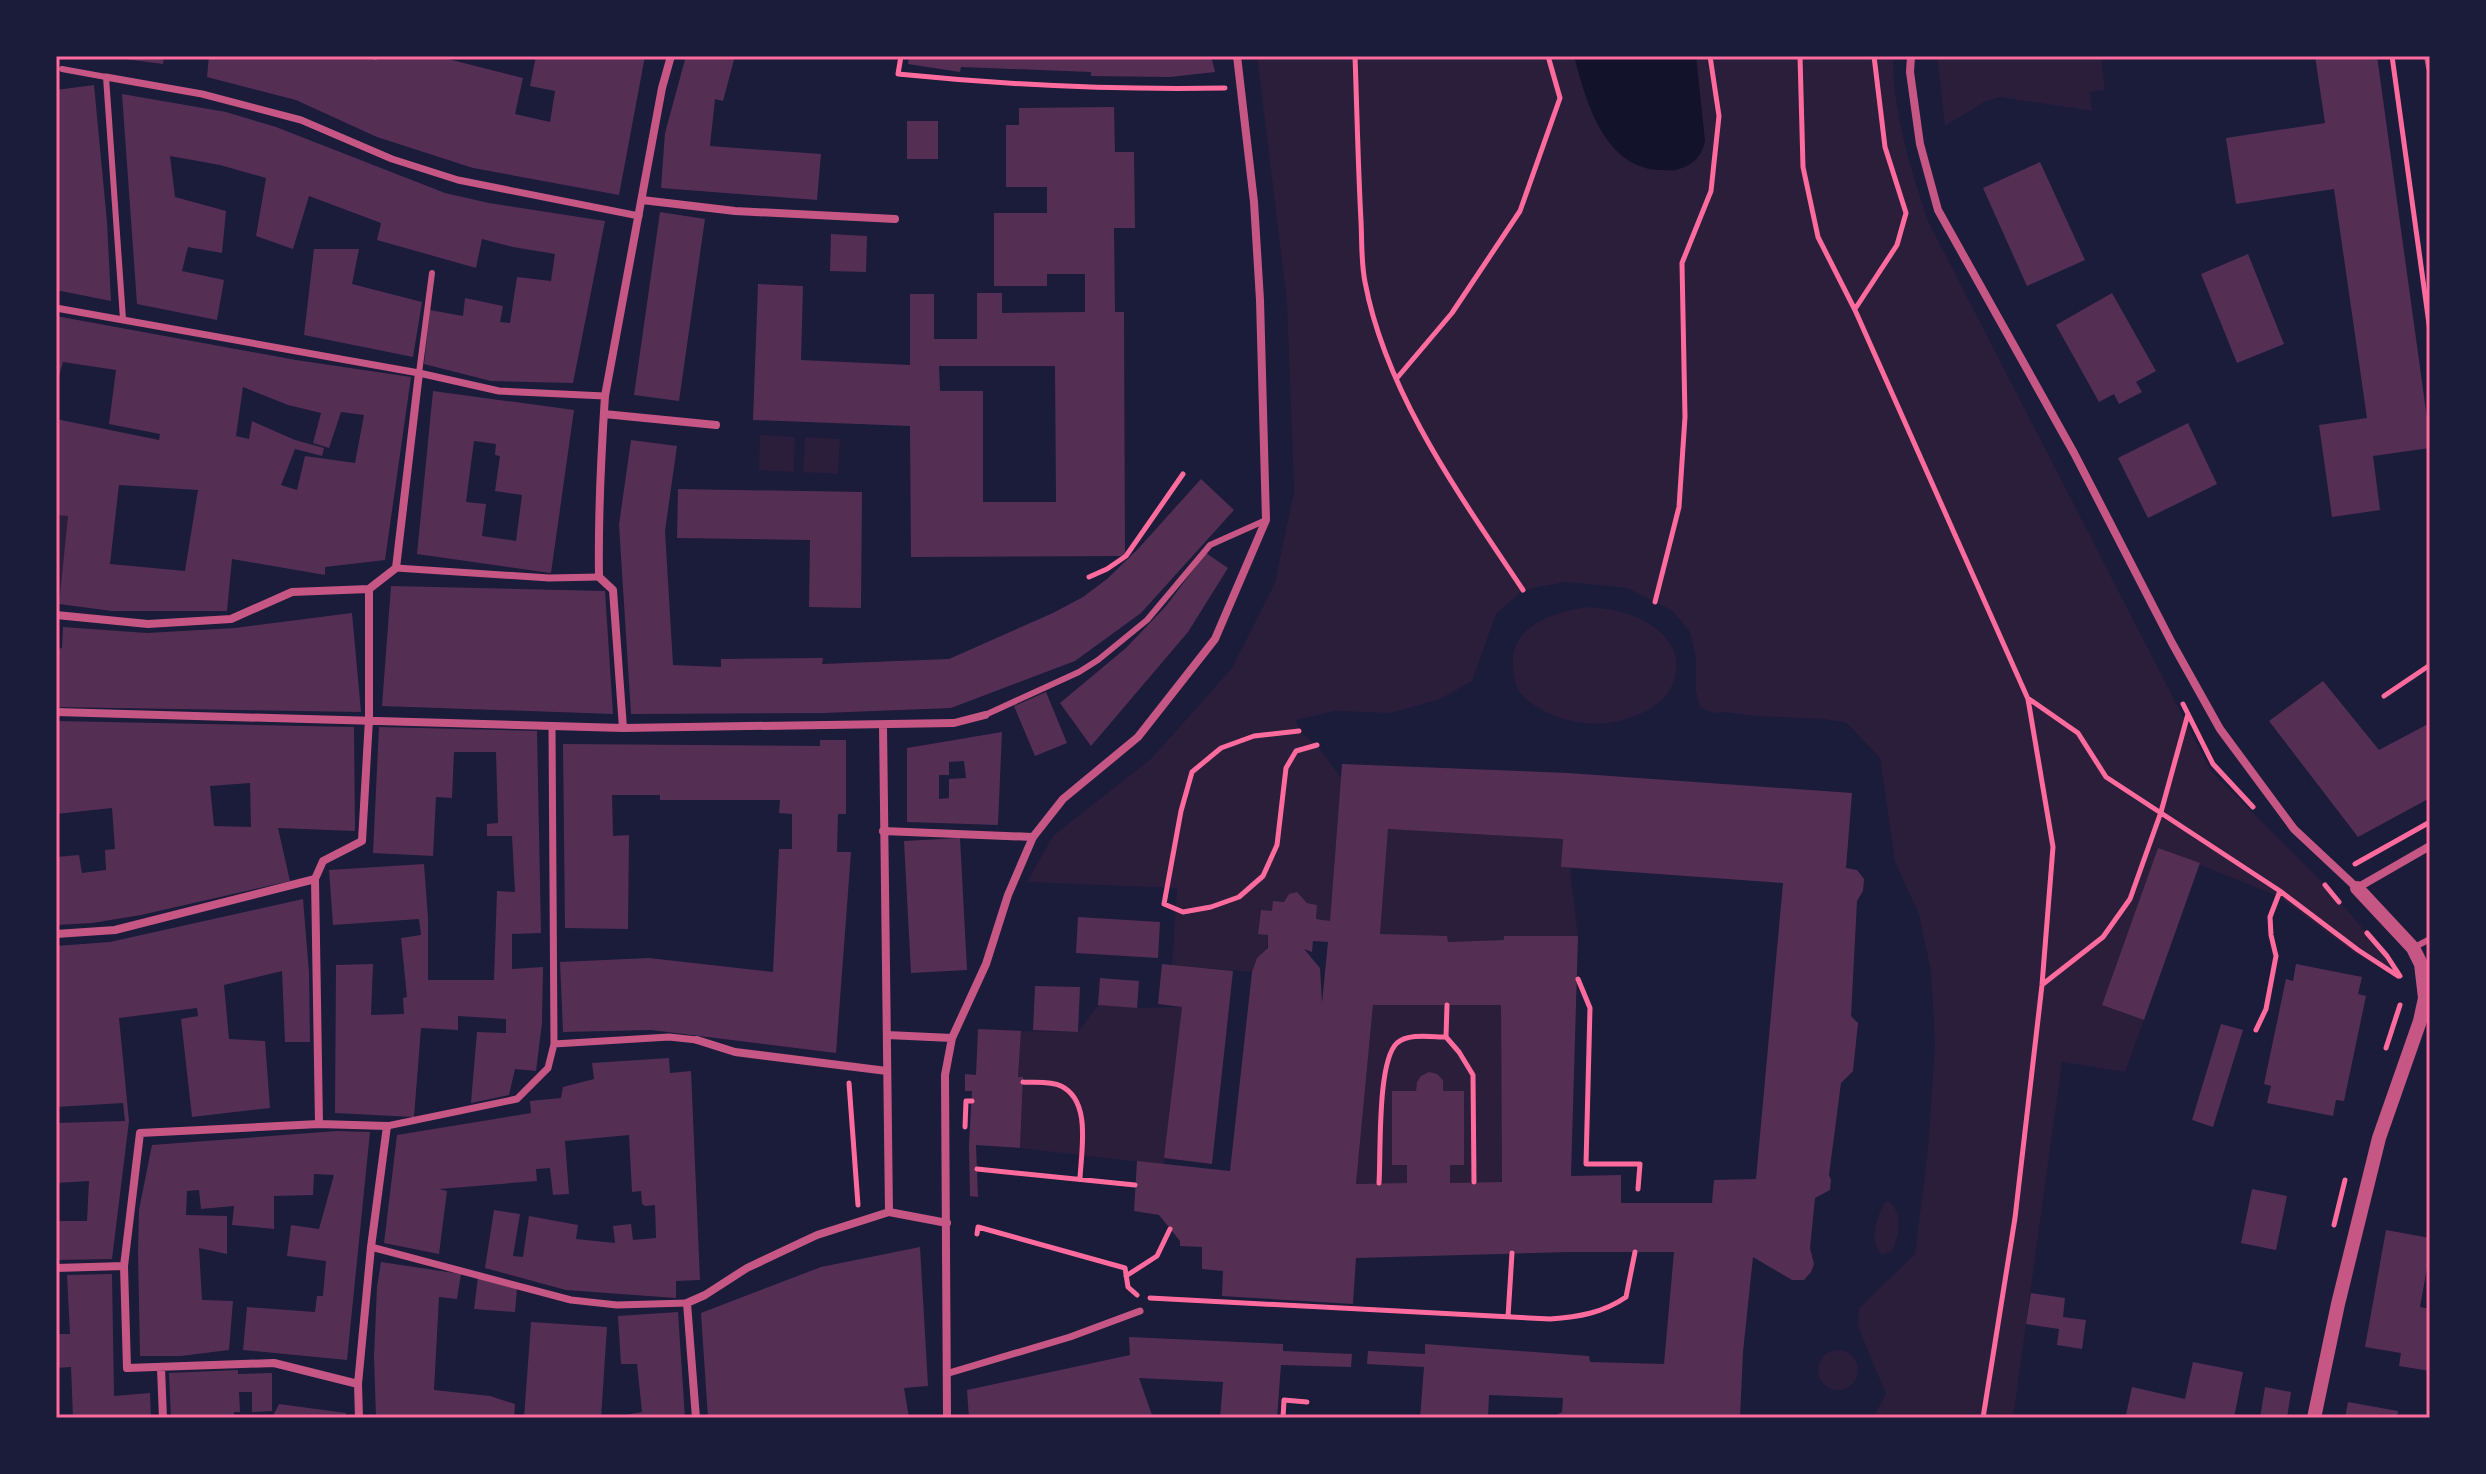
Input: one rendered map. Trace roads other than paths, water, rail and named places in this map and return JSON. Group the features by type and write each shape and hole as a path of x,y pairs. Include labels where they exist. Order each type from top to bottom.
{"street":[{"path":"599,577 598,519 605,396 662,88 671,56"},
{"path":"947,1418 945,1075 952,1038 986,964 1008,895 1033,837 1063,799 1138,737 1215,639 1266,520 1254,202 1237,56"},
{"path":"1911,56 1910,72 1920,144 1938,210 2074,453 2220,729 2294,829 2357,888 2413,948 2421,964 2425,998 2420,1021 2379,1138 2338,1304 2314,1418"},
{"path":"2428,56 2430,67"},
{"path":"106,77 202,94 301,120 392,159 458,180 639,216"},
{"path":"642,200 735,211 895,219"},
{"path":"56,308 419,373 499,391 605,396"},
{"path":"396,568 419,373"},
{"path":"604,414 716,425"},
{"path":"56,615 148,624 231,619 292,592 369,589 396,568 549,578 599,577 613,590 623,728"},
{"path":"319,1124 315,879 323,861 362,841 369,719 369,589"},
{"path":"56,712 623,728 954,723 985,715"},
{"path":"883,725 889,1212"},
{"path":"358,1384 274,1363 127,1368 124,1266 140,1133 319,1124 387,1126 517,1099 548,1068 554,1044 552,726"},
{"path":"883,831 1033,837"},
{"path":"2357,888 2430,846"},
{"path":"56,934 115,930 315,879"},
{"path":"887,1035 952,1038"},
{"path":"554,1044 669,1037 697,1040 735,1052 887,1071"},
{"path":"359,1418 358,1384 371,1247 387,1126"},
{"path":"371,1247 571,1300 617,1305 687,1303 747,1268 817,1235 889,1212 947,1223"},
{"path":"56,1268 124,1266"},
{"path":"687,1303 696,1418"},
{"path":"949,1373 1070,1337 1140,1311"},
{"path":"161,1368 163,1418"}],"lane":[{"path":"62,69 106,77 123,319"},
{"path":"419,373 432,273"},
{"path":"985,715 1079,672 1098,660 1147,620 1210,545 1266,520"},
{"path":"2413,948 2430,939"}]}
